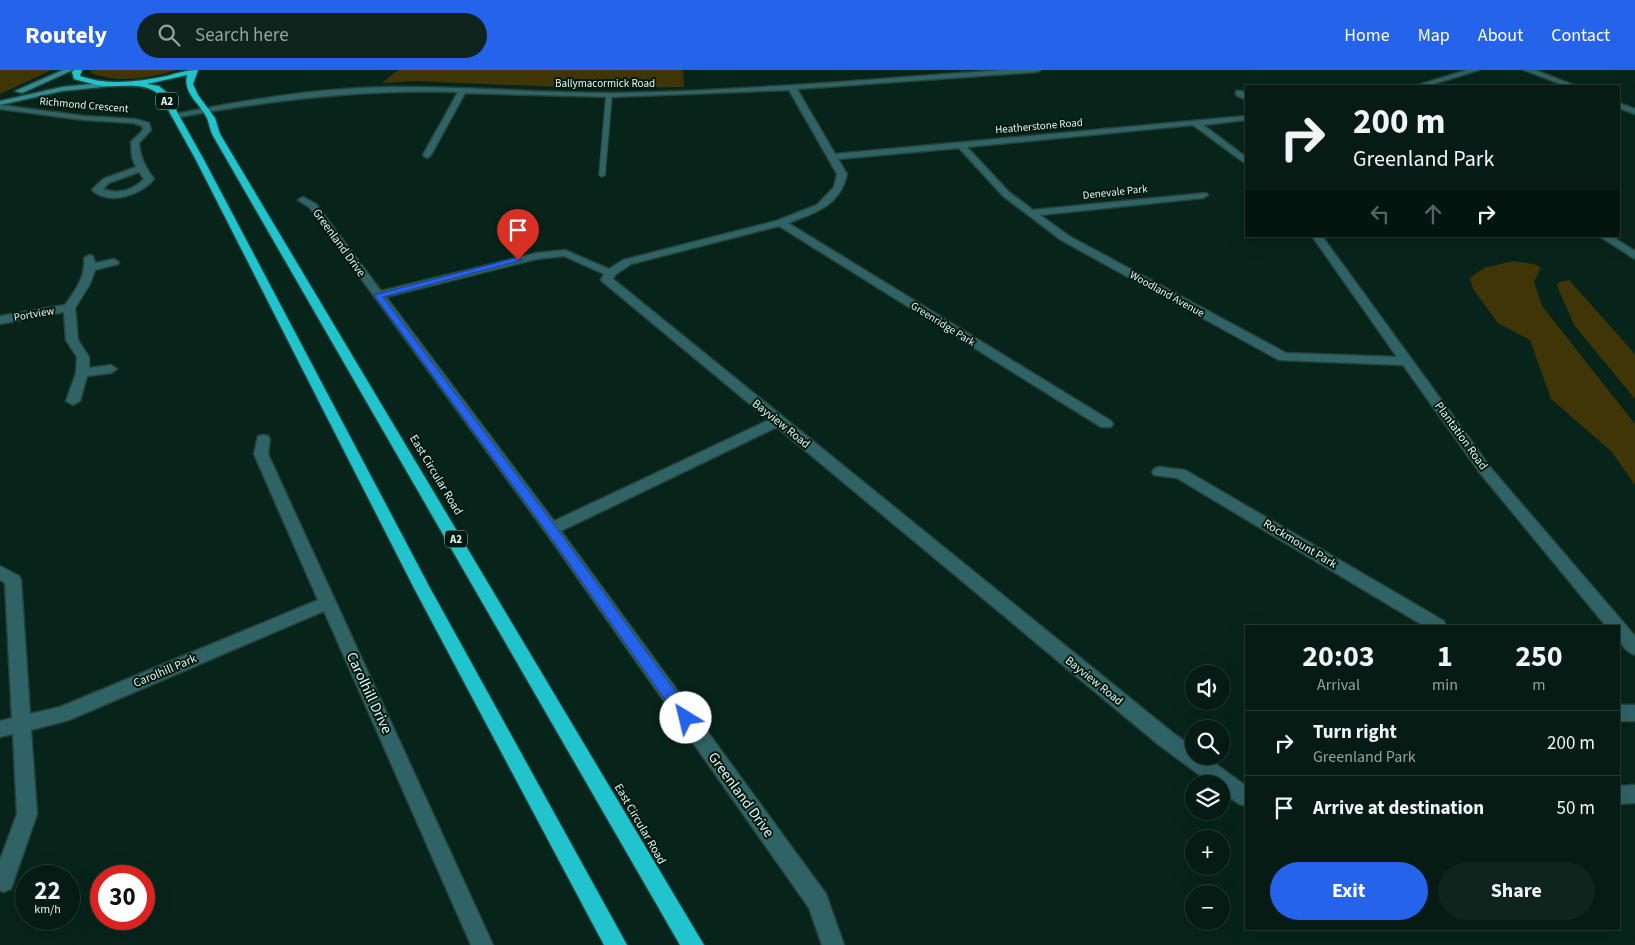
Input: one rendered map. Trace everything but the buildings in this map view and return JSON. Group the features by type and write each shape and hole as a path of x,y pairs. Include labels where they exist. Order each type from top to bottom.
{"highway":[{"name":"A2","path":"78,70 76,72 77,77 83,80 156,88 163,94 200,160 423,590 616,945"},
{"name":"A2","path":"130,84 193,70"},
{"name":"East Circular Road","path":"193,70 189,84 194,95 206,110 216,134 693,945"}],"main road":[{"path":"0,104 68,70"},
{"path":"0,104 62,89 110,84"}],"street":[{"name":"Ballymacormick Road","path":"175,116 304,95 358,90 463,90 609,95 737,92 1037,70"},
{"path":"1422,85 1475,70"},
{"path":"1528,70 1569,85"},
{"path":"378,295 537,256 565,253 610,273 627,262 780,224 820,207 839,188 842,174 834,157 792,88"},
{"path":"427,154 463,90"},
{"path":"1239,93 1245,97"},
{"name":"Richmond Crescent","path":"0,104 84,118 135,121 146,125 147,130 135,142 135,150 140,169 150,179 142,188 126,194 106,195 97,190 106,181 140,169"},
{"path":"1620,105 1635,112"},
{"path":"1620,116 1635,112"},
{"name":"Heatherstone Road","path":"834,157 1245,118"},
{"path":"1194,122 1245,160"},
{"name":"Woodland Avenue","path":"960,144 1006,194 1065,238 1283,357 1407,361"},
{"name":"Denevale Park","path":"1030,213 1203,195"},
{"name":"Greenland Drive","path":"303,200 313,206 551,529 818,902 833,945"},
{"name":"Greenridge Park","path":"780,224 1106,424"},
{"name":"Plantation Road","path":"1318,237 1485,470 1615,625"},
{"path":"1606,237 1635,256"},
{"path":"1619,245 1635,240"},
{"name":"Portview","path":"73,401 82,373 83,357 72,340 69,308 83,287 90,262 114,262"},
{"name":"Bayview Road","path":"610,273 607,280 778,421 1166,740 1245,796"},
{"name":"Portview","path":"0,320 69,308"},
{"path":"82,373 111,369"},
{"path":"551,529 778,421"},
{"name":"Carolhill Drive","path":"263,439 261,454 327,603 441,850 482,945"},
{"name":"Rockmount Park","path":"1159,472 1180,473 1436,625"},
{"path":"0,572 13,580 20,724 27,814 3,882"},
{"name":"Carolhill Park","path":"0,729 62,714 327,603"},
{"name":"Plantation Road","path":"1620,630 1635,648"},
{"path":"1620,712 1635,713"},
{"path":"1620,795 1635,794"}],"lane":[{"path":"602,175 609,95"}],"shaded area":[{"path":"0,70 52,70 0,94"},
{"path":"91,70 177,70 134,79 123,79 101,76 91,73"},
{"path":"398,70 683,70 684,87 586,88 415,81 382,83"},
{"path":"1513,261 1534,264 1541,268 1534,282 1542,306 1635,424 1635,485 1611,451 1551,399 1530,340 1498,323 1473,289 1470,278 1484,268"},
{"path":"1569,280 1635,354 1635,399 1574,325 1557,286 1559,282"}],"route":[{"path":"518,260 378,295 551,529 686,718"}]}
